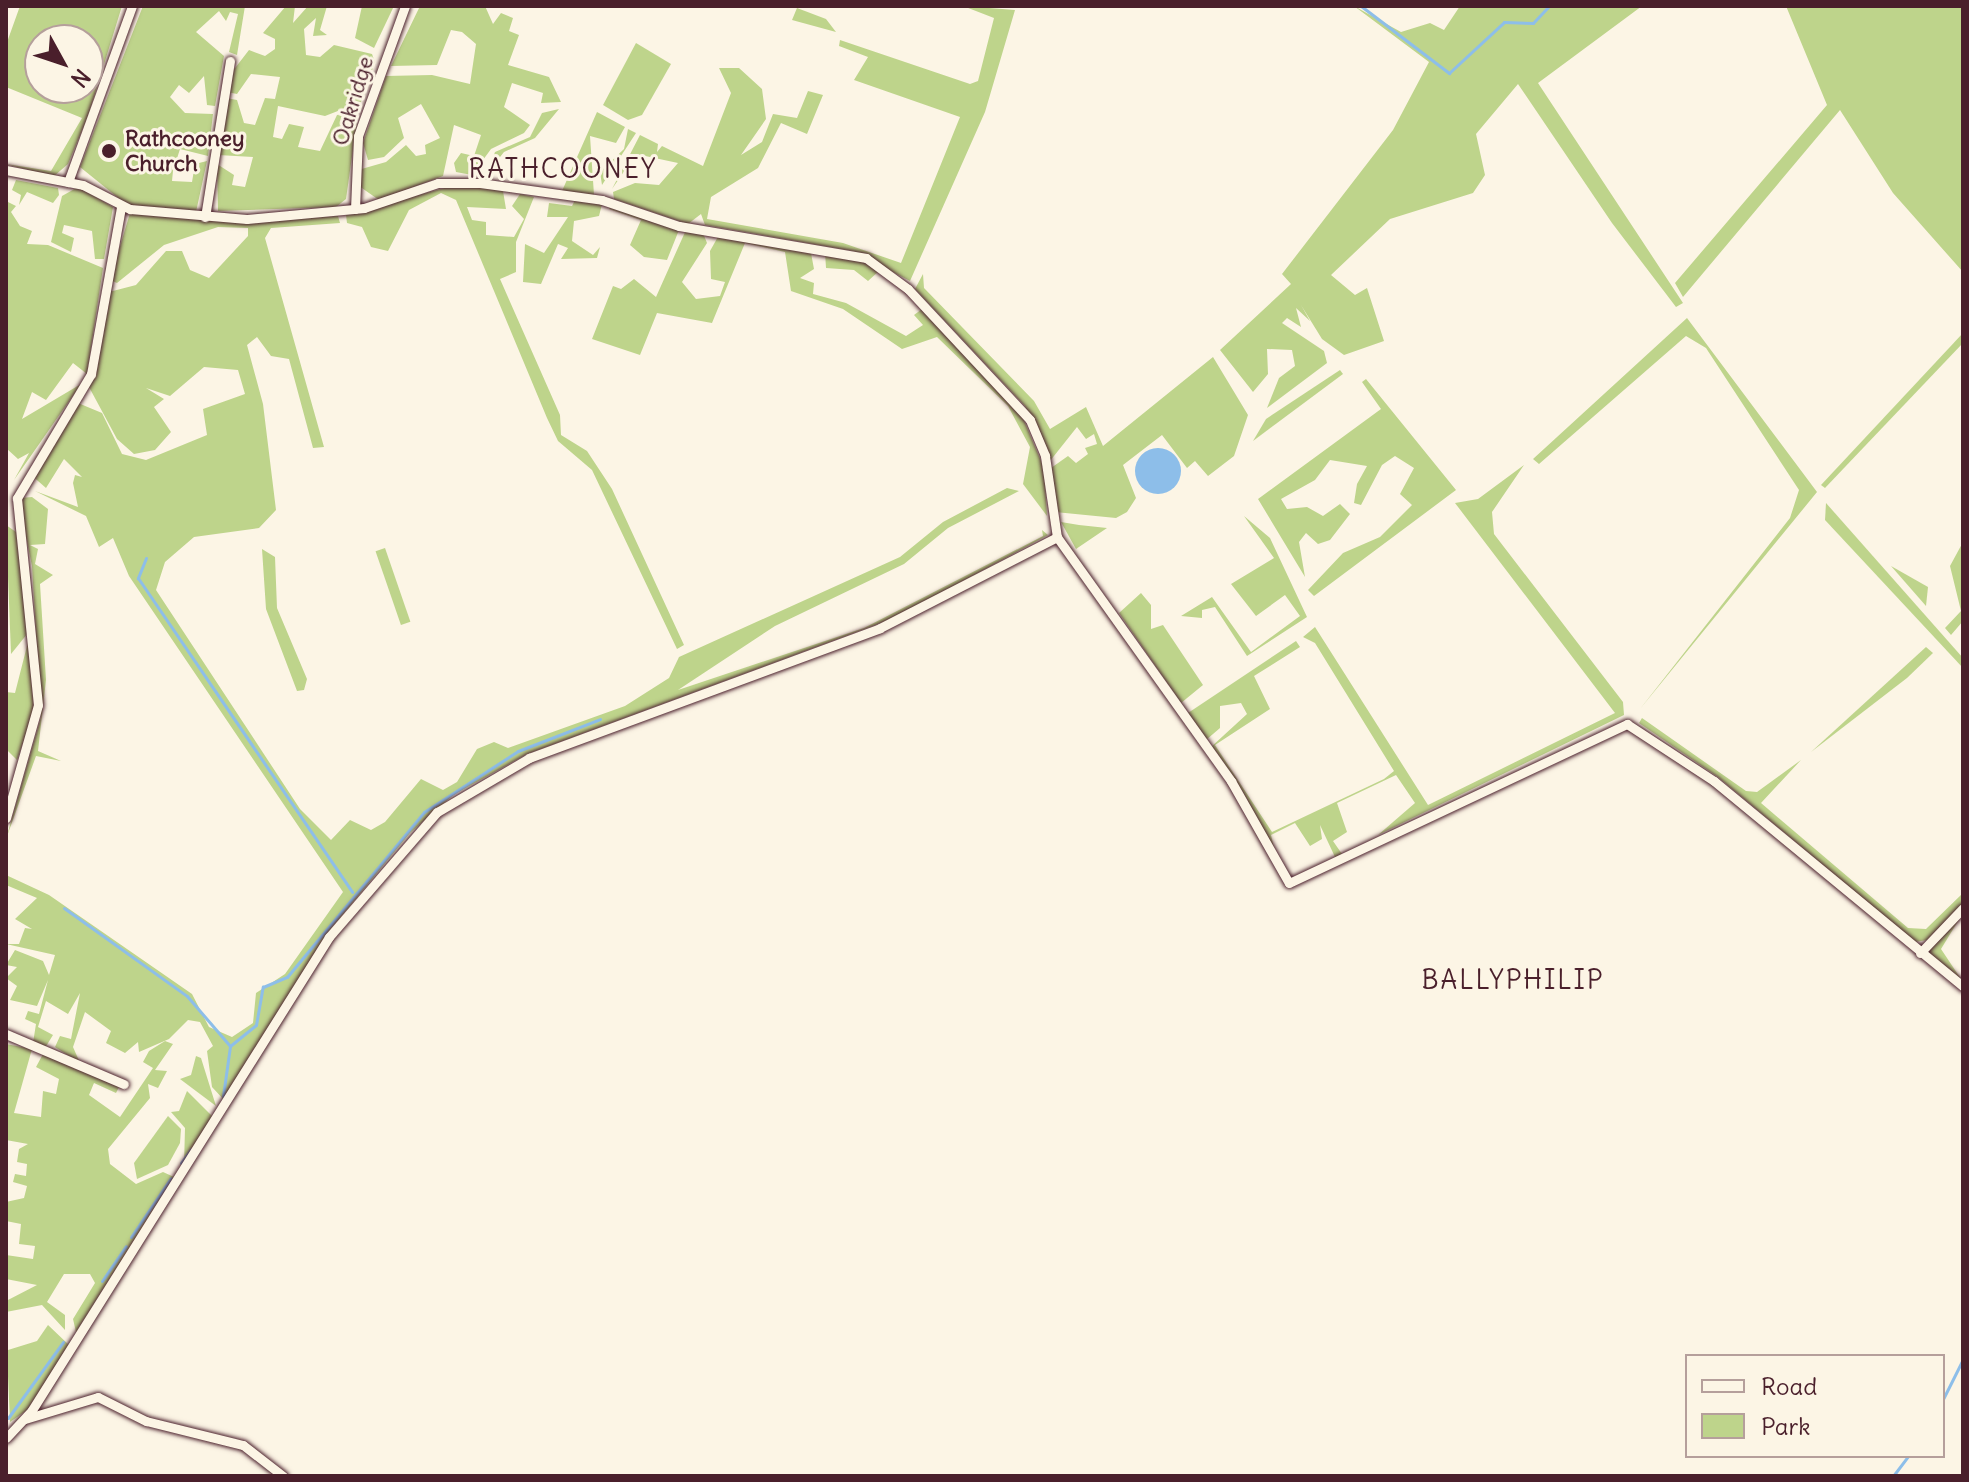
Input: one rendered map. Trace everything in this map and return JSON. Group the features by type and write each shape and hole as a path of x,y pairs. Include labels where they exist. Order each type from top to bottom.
{"street":[{"path":"68,182 132,6"},
{"name":"Oakridge","path":"355,209 358,136 405,6"},
{"path":"205,217 230,61"},
{"path":"6,170 68,182 121,207 205,217 355,209 438,183 480,183 602,200 679,226 866,258 908,289 1030,420 1045,456 1057,537 1231,781 1292,885 1627,724 1714,781 1963,986"},
{"path":"6,818 38,717 17,498 91,374 121,207"},
{"path":"8,1433 25,1419 329,937 437,812 529,758 866,634 1057,537"},
{"path":"1920,953 1963,908"},
{"path":"6,1034 124,1084"},
{"path":"25,1419 98,1397 158,1425 243,1445 283,1476"}],"green space":[{"path":"20,6 122,6 104,64 104,24 24,24 24,94 6,87 6,45"},
{"path":"143,6 245,6 237,55 229,52 238,14 230,12 226,21 219,11 196,32 224,56 215,106 207,105 204,76 189,93 179,85 170,97 185,113 213,114 208,156 180,149 173,171 172,181 192,182 195,164 207,161 196,212 127,205 80,167"},
{"path":"286,6 295,6 293,23 308,6 327,6 320,30 327,35 313,36 316,18 304,29 306,55 320,57 334,45 372,54 375,62 361,102 325,116 278,106 273,137 282,139 289,124 304,127 298,147 320,151 337,115 350,113 357,121 346,199 336,207 218,211 217,164 234,175 232,185 245,187 253,157 218,155 226,98 237,100 244,123 255,125 265,98 275,99 280,77 251,74 237,94 227,92 232,72 249,50 265,56 275,49 275,39 263,33"},
{"path":"362,6 394,6 374,48 355,38"},
{"path":"420,6 485,6 493,24 501,13 513,18 509,31 519,35 508,65 549,77 561,102 541,103 543,93 512,83 504,107 530,125 524,133 491,149 472,175 456,172 454,163 461,153 474,156 481,135 454,125 443,176 379,200 359,186 358,170 386,162 406,145 416,156 426,154 425,145 440,138 421,104 398,118 404,138 384,157 368,160 363,143 386,76 432,75 470,84 476,44 462,32 451,30 437,65 391,66"},
{"path":"963,6 1015,10 985,112 910,281 853,251 705,225 701,214 688,224 614,199 613,192 635,183 659,185 678,163 636,154 612,189 640,135 658,144 657,152 662,146 703,166 731,93 719,68 739,68 762,89 766,119 741,155 762,142 773,114 797,118 808,91 823,95 807,134 781,123 758,168 711,197 707,219 843,243 901,263 960,117 854,80 868,57 839,46 840,40 970,84 978,81 994,18"},
{"path":"1354,6 1401,32 1430,23 1444,30 1460,6 1642,6 1538,83 1683,303 1676,307 1612,223 1518,84 1476,134 1485,175 1473,193 1390,219 1331,275 1355,295 1367,288 1384,341 1344,355 1322,339 1301,305 1310,321 1296,308 1301,327 1287,318 1282,323 1324,351 1327,363 1267,408 1279,378 1295,366 1292,350 1267,349 1268,374 1253,392 1220,350 1291,284 1282,274 1393,130 1429,62"},
{"path":"1786,6 1963,6 1963,272 1893,193 1840,110 1683,297 1675,283 1827,105"},
{"path":"797,8 826,19 836,32 792,20"},
{"path":"636,43 671,64 642,115 628,120 603,105"},
{"path":"48,104 92,104 68,164 53,177 6,164 51,171 82,118"},
{"path":"559,109 535,138 504,152 488,172 495,152 530,137 542,113"},
{"path":"597,112 625,127 616,143 590,136 594,195 562,191"},
{"path":"628,129 636,133 602,185 600,172 624,149"},
{"path":"16,180 58,188 59,195 53,203 27,192 19,205 21,195 12,190"},
{"path":"459,184 503,191 506,209 467,207 472,220 486,222 486,235 514,237 524,219 512,206 520,194 534,197 516,242 516,272 500,279 560,415 561,435 587,451 612,489 684,645 677,649 592,470 558,441 456,200 441,193 409,210 388,251 371,247 362,227 347,223 346,215"},
{"path":"78,187 113,207 104,259 95,259 92,231 64,225 62,233 74,238 71,252 51,242 62,196"},
{"path":"575,200 602,204 599,216 574,221 572,241 593,255 600,247 597,258 561,259 568,248 558,244 541,284 523,282 525,244 544,253 568,217 547,217 549,203 572,206"},
{"path":"6,201 16,206 11,212 20,226 32,231 27,244 48,245 103,268 87,374 73,363 46,400 32,392 22,419 81,384 14,480 29,453 18,459 6,448"},
{"path":"609,209 679,230 667,260 644,257 630,245 641,220"},
{"path":"130,213 247,222 338,216 340,223 271,228 265,238 324,447 313,448 289,359 271,356 257,337 247,345 263,404 276,510 259,528 194,537 165,562 156,590 300,809 331,840 350,820 371,830 385,822 421,779 443,790 457,782 477,749 494,742 508,748 625,706 669,678 679,657 900,557 943,522 1007,488 1019,491 948,528 904,564 775,626 678,690 864,628 1043,536 1042,530 1048,535 894,618 527,754 453,795 410,833 325,936 225,1101 212,1087 207,1051 213,1046 200,1022 188,1020 169,1039 139,1052 138,1042 125,1053 106,1043 111,1031 85,1012 73,1047 80,1063 55,1047 60,1036 71,1039 80,993 68,1014 46,1001 38,1027 53,1035 45,1048 33,1043 36,1024 25,1019 28,1011 39,1014 48,980 37,1006 10,1000 17,986 6,978 17,967 6,965 15,950 43,961 49,975 55,955 6,944 19,944 25,928 32,929 15,919 37,898 6,885 6,875 49,895 192,994 209,1027 232,1037 253,1023 256,993 285,974 343,892 129,576 113,538 99,547 86,516 35,491 78,507 73,483 75,475 82,477 64,459 46,488 30,474 78,403 102,413 122,454 146,460 207,435 203,409 245,394 238,370 204,367 170,396 146,388 164,399 154,407 171,432 155,450 134,454 117,439 89,387 109,292 136,285 166,251 182,251 190,270 209,278 248,236 248,228 218,227 164,245 117,283 110,280"},
{"path":"686,230 703,233 707,243 682,282 696,299 720,296 725,282 711,279 710,251 719,235 811,253 814,269 800,278 814,283 813,294 846,303 906,336 923,325 914,315 922,309 1020,411 1044,468 1047,516 1023,484 1030,447 1008,406 937,337 902,349 843,309 791,291 785,252 745,243 712,323 657,313 640,355 592,339 613,286 621,289 634,279 656,297"},
{"path":"825,252 853,256 879,271 868,281 854,270 826,268"},
{"path":"923,274 924,288 1034,401 1050,429 1086,407 1103,446 1213,357 1248,415 1234,456 1208,476 1195,461 1187,468 1162,435 1123,465 1136,498 1127,512 1116,518 1055,512 1051,468 1068,456 1076,463 1088,454 1085,448 1097,444 1094,434 1086,439 1077,427 1050,461 1025,406 915,289"},
{"path":"1687,318 1817,492 1640,709 1790,518 1799,490 1706,348 1686,336 1539,464 1533,459"},
{"path":"1963,333 1963,343 1825,488 1821,485"},
{"path":"1340,370 1343,374 1253,441 1266,419"},
{"path":"1366,379 1456,490 1314,596 1308,590 1343,553 1380,537 1412,505 1400,494 1414,468 1395,456 1382,465 1361,505 1354,503 1357,484 1367,466 1330,460 1315,480 1281,499 1287,509 1307,507 1323,516 1340,504 1350,514 1330,540 1318,544 1306,533 1299,542 1305,577 1258,499 1381,409 1362,382"},
{"path":"1524,465 1492,512 1494,534 1623,702 1624,715 1378,835 1415,803 1396,775 1337,803 1347,832 1333,841 1342,854 1335,857 1320,825 1322,839 1310,846 1295,823 1271,835 1274,848 1211,747 1247,714 1241,703 1220,706 1220,728 1206,740 1188,713 1296,641 1300,647 1254,676 1270,709 1215,745 1272,832 1384,779 1394,771 1315,643 1303,637 1315,627 1428,805 1615,713 1455,503 1478,499"},
{"path":"32,497 48,509 45,544 30,545 38,549 35,564 53,575 40,584 46,680 38,751 61,761 36,756 6,839 41,717 32,566 21,512 21,498"},
{"path":"1826,503 1963,658 1963,668 1825,520"},
{"path":"1244,516 1270,538 1307,617 1247,656 1215,607 1202,610 1202,618 1181,616 1212,597 1251,652 1300,616 1285,595 1256,616 1231,584 1274,558"},
{"path":"1061,522 1079,525 1107,528 1076,549"},
{"path":"6,525 16,532 28,633 11,654"},
{"path":"1963,542 1963,621 1951,635 1945,628 1961,611 1950,566"},
{"path":"385,548 410,622 401,625 376,551"},
{"path":"262,549 275,557 277,608 307,679 304,690 297,691 266,609"},
{"path":"1891,566 1928,587 1926,606"},
{"path":"1141,593 1151,605 1151,629 1163,625 1203,685 1181,703 1119,613"},
{"path":"28,642 34,711 17,760 6,749 6,692 15,693"},
{"path":"1926,647 1933,653 1907,678 1811,752"},
{"path":"1642,718 1746,791 1757,792 1801,760 1761,803 1908,928 1926,929 1963,893 1963,904 1927,940 1915,942 1718,777 1639,723"},
{"path":"1963,913 1941,949 1963,982 1926,952"},
{"path":"165,1041 173,1044 155,1070 167,1071 158,1088 148,1084 150,1098 108,1149 110,1164 136,1184 163,1172 174,1177 76,1332 73,1319 95,1283 90,1274 64,1274 47,1302 65,1315 65,1330 42,1305 6,1312 6,1301 37,1285 6,1279 6,1255 33,1259 35,1246 19,1244 21,1224 6,1221 6,1202 24,1198 27,1186 13,1182 15,1174 26,1176 27,1164 17,1162 19,1149 28,1144 6,1140 6,1044 32,1049 14,1113 41,1117 43,1091 56,1094 59,1079 36,1067 43,1054 119,1087 116,1093 94,1083 89,1095 120,1117 153,1068 143,1062 149,1051"},
{"path":"196,1056 201,1058 216,1106 180,1079 191,1075"},
{"path":"187,1091 214,1118 184,1165 185,1128 171,1112 179,1111"},
{"path":"168,1116 181,1129 180,1143 168,1165 137,1179 134,1163"},
{"path":"48,1325 69,1345 27,1410 10,1422 6,1330 8,1350 37,1341"}],"water":[{"path":"1158,448 1175,454 1181,471 1175,488 1158,494 1141,488 1135,471 1141,454"}],"waterway":[{"path":"1361,6 1449,73 1504,22 1533,23 1549,6"},
{"path":"146,558 138,578 352,892"},
{"path":"223,1096 230,1046 256,1025 263,987 287,977 424,812 518,751 600,719"},
{"path":"64,908 187,996 230,1046"},
{"path":"181,1163 191,1149"},
{"path":"131,1237 171,1178"},
{"path":"102,1281 126,1246"},
{"path":"8,1418 63,1342"},
{"path":"1945,1395 1963,1359"},
{"path":"1893,1476 1906,1458"}],"place":[{"name":"Rathcooney Church","path":"109,151"}],"district":[{"name":"RATHCOONEY","path":"563,169"},
{"name":"BALLYPHILIP","path":"1513,980"}]}
